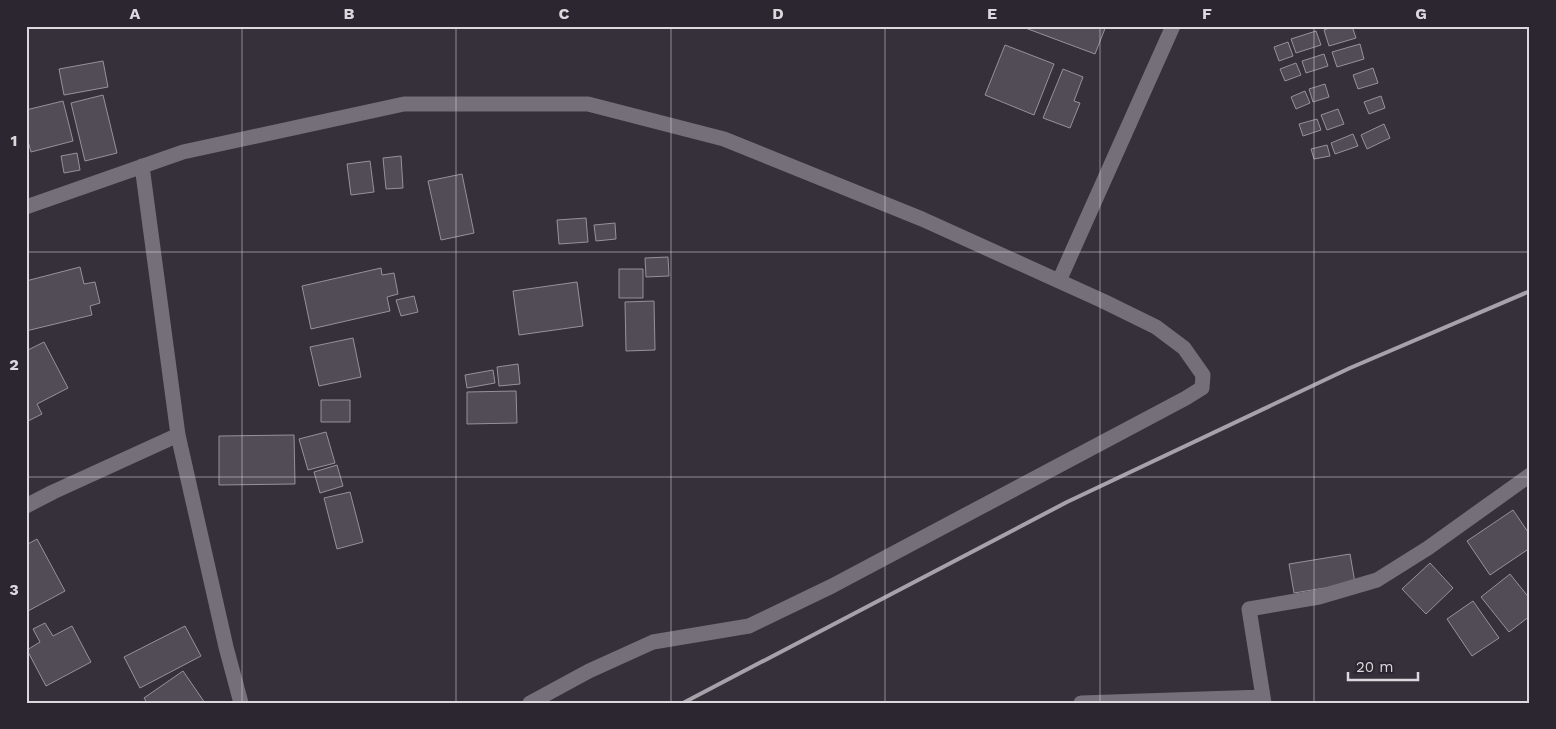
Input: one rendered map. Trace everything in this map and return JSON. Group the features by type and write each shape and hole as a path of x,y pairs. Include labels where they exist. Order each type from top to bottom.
{"street":[{"path":"1059,281 1173,26"},
{"path":"26,207 183,152 404,104 588,104 724,138 922,219 1156,327 1184,348 1203,375 1202,388 832,586 749,626 653,642 589,671 530,703"},
{"path":"142,166 178,435 226,647 241,703"},
{"path":"26,506 178,435"},
{"path":"1081,703 1263,700 1250,609 1319,597 1377,580 1428,548 1530,475"}],"building":[{"path":"1020,26 1106,26 1095,54"},
{"path":"1335,26 1352,26 1356,38 1329,46 1324,30"},
{"path":"1316,31 1321,45 1296,53 1291,39"},
{"path":"1288,42 1293,56 1279,61 1274,47"},
{"path":"1360,44 1364,59 1337,67 1332,52"},
{"path":"1005,45 1054,64 1034,115 985,95"},
{"path":"1324,54 1328,66 1306,73 1302,61"},
{"path":"103,61 108,87 64,95 59,69"},
{"path":"1296,63 1301,75 1285,81 1280,69"},
{"path":"1373,68 1378,83 1358,89 1353,75"},
{"path":"1063,69 1083,77 1074,101 1080,103 1070,128 1043,118"},
{"path":"1325,84 1329,97 1313,102 1309,89"},
{"path":"1305,91 1310,103 1296,109 1291,97"},
{"path":"103,95 117,153 85,161 71,103"},
{"path":"1381,96 1385,108 1369,114 1364,102"},
{"path":"63,101 73,141 31,152 26,134 26,110"},
{"path":"1338,109 1344,124 1327,130 1321,115"},
{"path":"1317,119 1321,130 1303,136 1299,124"},
{"path":"1384,124 1390,138 1367,149 1361,135"},
{"path":"1353,134 1358,146 1335,154 1331,143"},
{"path":"1327,145 1330,156 1314,159 1311,149"},
{"path":"77,153 80,170 64,173 61,156"},
{"path":"401,156 403,188 386,189 383,158"},
{"path":"370,161 374,192 351,195 347,164"},
{"path":"462,174 474,233 441,240 428,181"},
{"path":"586,218 588,242 559,244 557,220"},
{"path":"615,223 616,239 596,241 594,225"},
{"path":"668,257 669,276 646,277 645,258"},
{"path":"80,267 84,284 95,282 100,303 90,306 92,315 26,331 26,281"},
{"path":"381,268 382,275 394,273 398,294 387,297 390,311 311,329 302,286"},
{"path":"619,269 643,269 643,298 619,298"},
{"path":"577,282 583,326 519,335 513,291"},
{"path":"414,296 418,312 401,316 396,300"},
{"path":"654,301 655,350 626,351 625,302"},
{"path":"353,338 361,377 319,386 310,347"},
{"path":"44,342 68,388 37,404 42,414 26,422 26,351"},
{"path":"518,364 520,384 499,386 497,367"},
{"path":"493,370 495,383 467,388 465,375"},
{"path":"516,391 517,423 467,424 467,392"},
{"path":"321,400 350,400 350,422 321,422"},
{"path":"326,432 335,463 308,470 299,439"},
{"path":"294,435 295,484 219,485 219,436"},
{"path":"337,465 343,486 320,493 314,472"},
{"path":"350,492 363,542 337,549 324,498"},
{"path":"1513,510 1530,535 1530,548 1490,575 1467,541"},
{"path":"37,539 65,591 28,611 26,608 26,545"},
{"path":"1350,554 1355,583 1294,593 1289,564"},
{"path":"1430,563 1453,588 1426,614 1402,589"},
{"path":"1510,574 1530,599 1530,616 1509,632 1481,597"},
{"path":"1473,601 1499,638 1472,656 1447,619"},
{"path":"45,623 53,636 72,626 91,662 46,686 27,650 40,642 33,629"},
{"path":"185,626 201,656 140,688 124,657"},
{"path":"183,671 205,703 147,703 144,698"}],"railway":[{"path":"683,703 1067,502 1350,368 1530,291"}]}
